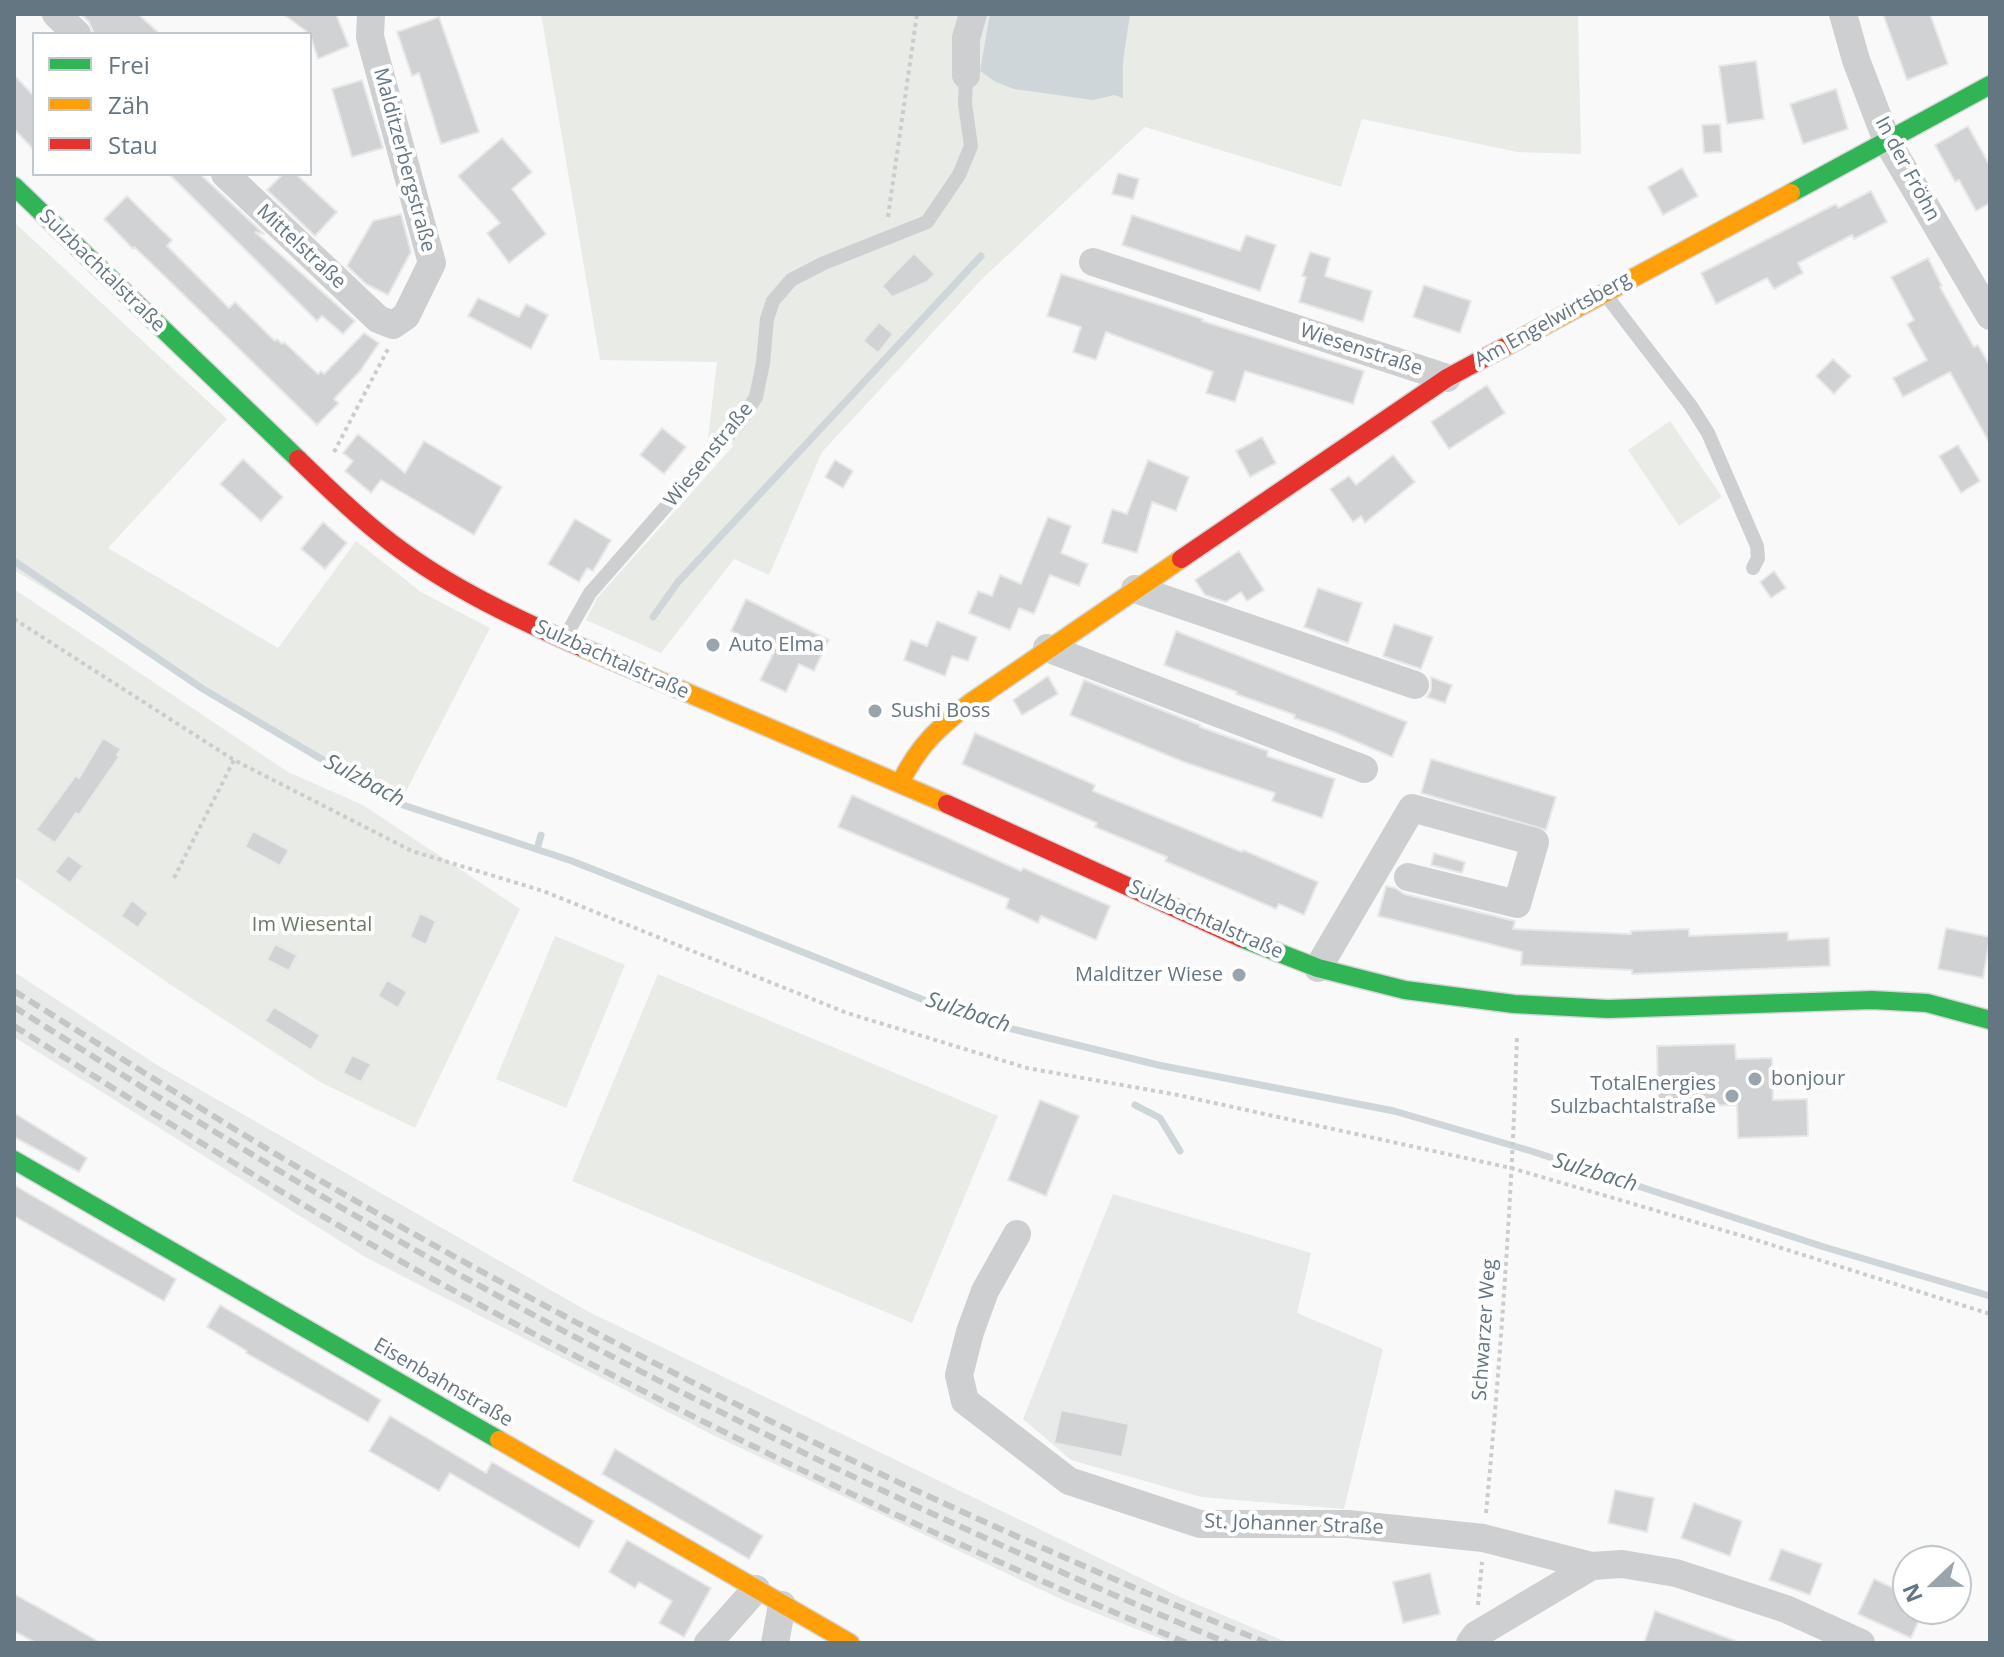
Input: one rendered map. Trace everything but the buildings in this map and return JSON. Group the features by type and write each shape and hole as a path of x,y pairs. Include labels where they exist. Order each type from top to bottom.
{"street":[{"path":"56,14 75,32"},
{"name":"Malditzerbergstraße","path":"371,14 370,37 432,263 406,316 393,325 378,319"},
{"name":"Wiesenstraße","path":"966,75 966,38 973,14"},
{"name":"In der Fröhn","path":"1843,14 1856,60 1887,141 1990,316"},
{"name":"Am Engelwirtsberg","path":"900,783 915,753 942,725 1047,648 1447,378 1990,85"},
{"name":"Mittelstraße","path":"227,176 378,319"},
{"name":"Sulzbachtalstraße","path":"14,186 302,463 380,534 434,572 488,604 563,639 900,783 1257,946 1318,968 1405,990 1514,1004 1608,1009 1872,1000 1927,1003 1990,1020"},
{"name":"Wiesenstraße","path":"1093,262 1447,378"},
{"path":"1135,589 1415,685"},
{"path":"1047,648 1364,769"},
{"path":"1318,968 1412,808 1535,842 1517,904 1408,877"},
{"name":"Eisenbahnstraße","path":"14,1160 850,1643"},
{"name":"St. Johanner Straße","path":"1017,1234 985,1291 959,1375 965,1401 1069,1481 1200,1524 1348,1524 1483,1538 1592,1566 1622,1564 1676,1573 1786,1609 1861,1643"},
{"path":"1473,1639 1592,1566"},
{"path":"708,1643 756,1589"},
{"path":"775,1643 782,1605"}],"lane":[{"name":"Wiesenstraße","path":"563,639 590,593 730,434 756,397 767,319 773,301 791,280 824,263 927,222 959,175 971,146 965,104 966,75"},
{"path":"1604,292 1708,433 1757,546 1758,558 1753,568"}],"path":[{"path":"883,239 893,192 917,14"},
{"path":"337,449 388,352"},
{"path":"14,619 234,760 412,851 543,891 847,1013 1027,1068 1178,1095 1511,1168 1753,1239 1990,1314"},
{"path":"174,878 234,760"},
{"name":"Schwarzer Weg","path":"1473,1639 1498,1378 1518,1027"}],"shaded area":[{"path":"990,14 1130,14 1123,61 1123,98 1114,95 1093,100 1014,89 996,82 980,71"},
{"path":"14,972 162,1068 589,1312 1180,1597 1289,1643 1172,1643 1065,1601 713,1435 367,1258 14,1037"},
{"path":"1113,1194 1311,1253 1297,1313 1383,1349 1344,1509 1201,1497 1071,1460 1023,1419"}],"green space":[{"path":"541,14 1578,14 1581,154 1517,152 1362,119 1341,187 1145,127 983,278 822,452 769,575 734,559 661,653 586,620 597,598 734,445 708,438 717,362 600,360"},
{"path":"14,222 227,419 108,548 278,648 356,541 421,592 490,628 399,805 14,570"},
{"path":"1670,421 1722,497 1679,526 1628,450"},
{"name":"Im Wiesental","path":"14,589 288,772 363,805 520,909 415,1128 320,1082 171,985 14,876"},
{"path":"555,936 625,965 566,1108 496,1079"},
{"path":"658,974 998,1116 912,1323 572,1181"}],"waterway":[{"path":"653,617 678,582 981,256"},
{"name":"Sulzbach","path":"14,561 203,689 394,802 572,861 972,1019 1158,1065 1394,1111 1531,1151 1824,1247 1990,1296"},
{"path":"537,849 541,835"},
{"path":"1135,1105 1160,1118 1180,1151"}],"railway":[{"path":"14,991 294,1165 562,1315 910,1488 1028,1542 1267,1643"},
{"path":"14,1007 296,1181 411,1248 655,1379 939,1517 1228,1643"},
{"path":"14,1026 290,1197 549,1342 728,1434 910,1521 1187,1643"}],"traffic: fast":[{"path":"1791,193 1990,85"},
{"path":"14,186 298,459"},
{"path":"1241,938 1318,968 1405,990 1514,1004 1608,1009 1872,1000 1927,1003 1990,1020"},
{"path":"14,1160 499,1440"}],"traffic: slow":[{"path":"1503,348 1791,193"},
{"path":"900,783 930,738 970,703 1181,559"},
{"path":"583,648 947,804"},
{"path":"499,1440 850,1643"}],"traffic: jam":[{"path":"1181,559 1447,378 1503,348"},
{"path":"298,459 369,525 427,568 503,611 583,648"},
{"path":"947,804 1241,938"}],"place":[{"name":"Auto Elma","path":"713,645"},
{"name":"Sushi Boss","path":"875,711"},
{"name":"Malditzer Wiese","path":"1239,975"},
{"name":"bonjour","path":"1755,1079"},
{"name":"TotalEnergies Sulzbachtalstraße","path":"1732,1096"}]}
